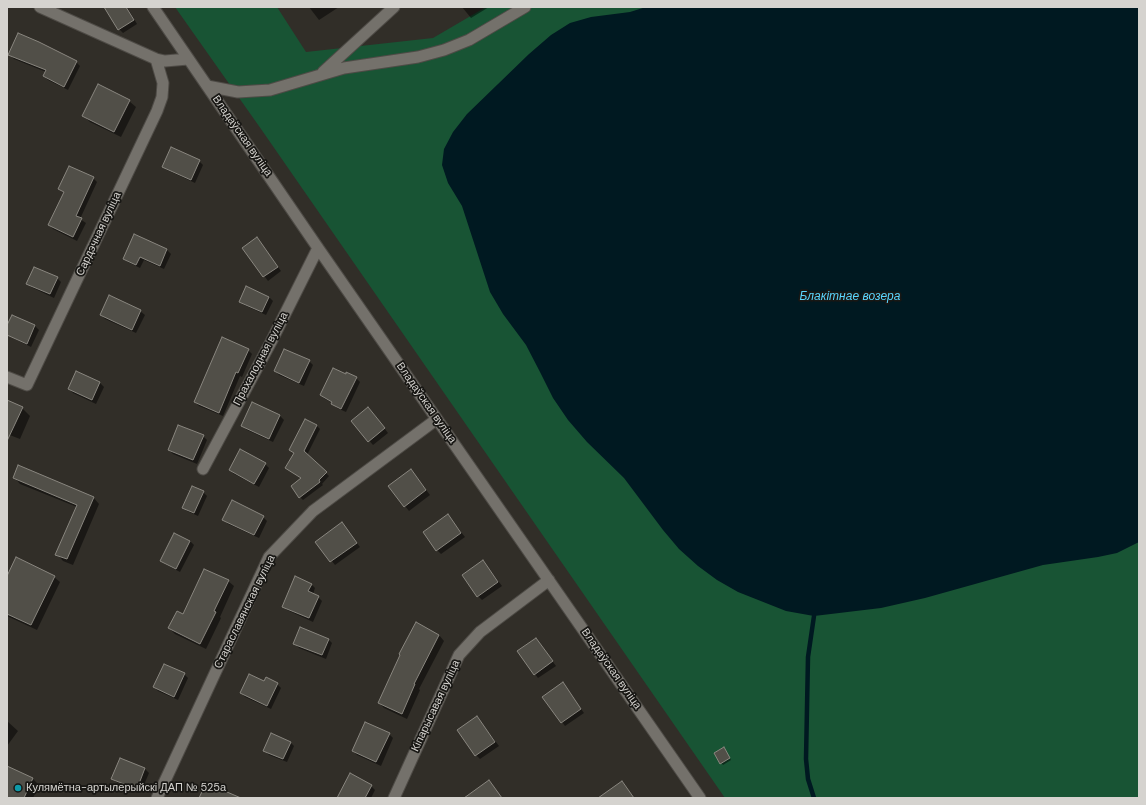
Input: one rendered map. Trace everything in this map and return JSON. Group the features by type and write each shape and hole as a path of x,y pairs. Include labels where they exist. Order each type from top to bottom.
{"street":[{"path":"40,7 156,59 165,61 188,59"},
{"name":"Владаўская вуліца","path":"153,7 318,248 700,798"},
{"path":"321,74 394,7"},
{"path":"207,86 238,92 270,90 344,68 418,57 444,50 469,40 525,7"},
{"name":"Сардэчная вуліца","path":"7,377 27,386 157,111 162,97 163,83 156,59"},
{"name":"Прахалодная вуліца","path":"203,469 267,349 318,248"},
{"name":"Стараславянская вуліца","path":"157,798 269,557 313,511 437,419"},
{"name":"Кіпарысавая вуліца","path":"394,798 459,655 480,632 549,580"}],"green space":[{"name":"Блакітнае возера","path":"175,7 277,7 306,52 433,38 486,7 1139,7 1139,798 725,798"}],"water":[{"name":"Блакітнае возера","path":"646,7 1139,7 1139,542 1117,553 1043,565 925,598 881,608 814,616 786,611 738,592 717,580 679,549 624,478 587,442 568,420 553,398 526,345 503,314 490,292 462,206 448,183 442,165 444,149 453,132 467,114 529,54 551,35 570,23 591,17 630,12"}],"building":[{"path":"104,7 126,7 134,20 118,30"},
{"path":"18,33 77,61 64,87 43,76 46,70 8,55"},
{"path":"98,84 130,100 114,132 82,116"},
{"path":"171,147 200,160 191,180 162,167"},
{"path":"69,166 94,177 76,216 82,218 73,237 48,225 64,192 58,189"},
{"path":"134,234 167,249 160,266 140,257 136,265 123,259"},
{"path":"257,237 278,267 263,277 242,248"},
{"path":"34,267 58,277 50,294 26,284"},
{"path":"246,286 269,297 262,312 239,302"},
{"path":"109,295 141,310 132,330 100,315"},
{"path":"12,315 35,325 27,344 7,335 7,325"},
{"path":"222,337 249,349 238,373 236,372 219,413 194,402"},
{"path":"284,349 310,360 299,383 274,371"},
{"path":"333,368 357,377 341,409 331,404 332,402 320,395"},
{"path":"76,371 100,382 92,400 68,389"},
{"path":"7,400 23,407 7,441"},
{"path":"252,402 280,415 269,439 241,426"},
{"path":"368,407 385,428 368,442 351,421"},
{"path":"305,419 317,425 304,451 327,472 319,480 320,482 299,498 291,486 301,478 285,468 294,453 289,450"},
{"path":"178,425 204,435 193,460 168,450"},
{"path":"240,449 266,463 254,484 229,470"},
{"path":"18,465 94,497 67,559 55,555 77,505 13,478"},
{"path":"411,469 426,490 404,507 388,486"},
{"path":"192,486 204,491 194,513 182,508"},
{"path":"232,500 264,516 254,535 222,520"},
{"path":"448,514 461,533 436,551 423,532"},
{"path":"342,522 357,543 330,562 315,542"},
{"path":"174,533 190,541 176,569 160,561"},
{"path":"16,557 55,576 31,625 7,614 7,576"},
{"path":"483,560 498,582 477,597 462,575"},
{"path":"204,569 229,580 214,611 216,612 200,644 168,628 177,611 183,614"},
{"path":"295,576 312,584 308,591 319,596 309,618 282,607"},
{"path":"416,622 439,635 414,684 402,714 378,703 400,655 399,654"},
{"path":"300,627 329,639 322,655 293,644"},
{"path":"536,638 553,661 534,675 517,651"},
{"path":"164,664 185,673 174,697 153,687"},
{"path":"249,674 264,681 266,677 278,683 267,706 240,693"},
{"path":"563,682 581,709 561,723 542,697"},
{"path":"477,716 495,742 475,756 457,730"},
{"path":"365,722 390,733 376,762 352,751"},
{"path":"271,733 291,742 283,759 263,751"},
{"path":"724,747 730,758 720,764 714,753"},
{"path":"120,758 145,768 137,789 111,779"},
{"name":"Кулямётна-артылерыйскі ДАП № 525а","path":"7,766 33,778 24,798 7,798"},
{"path":"350,773 372,785 365,798 337,798"},
{"path":"489,780 502,798 464,798"},
{"path":"622,781 634,798 598,798"},
{"path":"206,783 241,798 199,798"}],"waterway":[{"path":"814,616 808,657 806,759 808,779 814,798"}],"place":[{"name":"Кулямётна-артылерыйскі ДАП № 525а","path":"18,788"}]}
